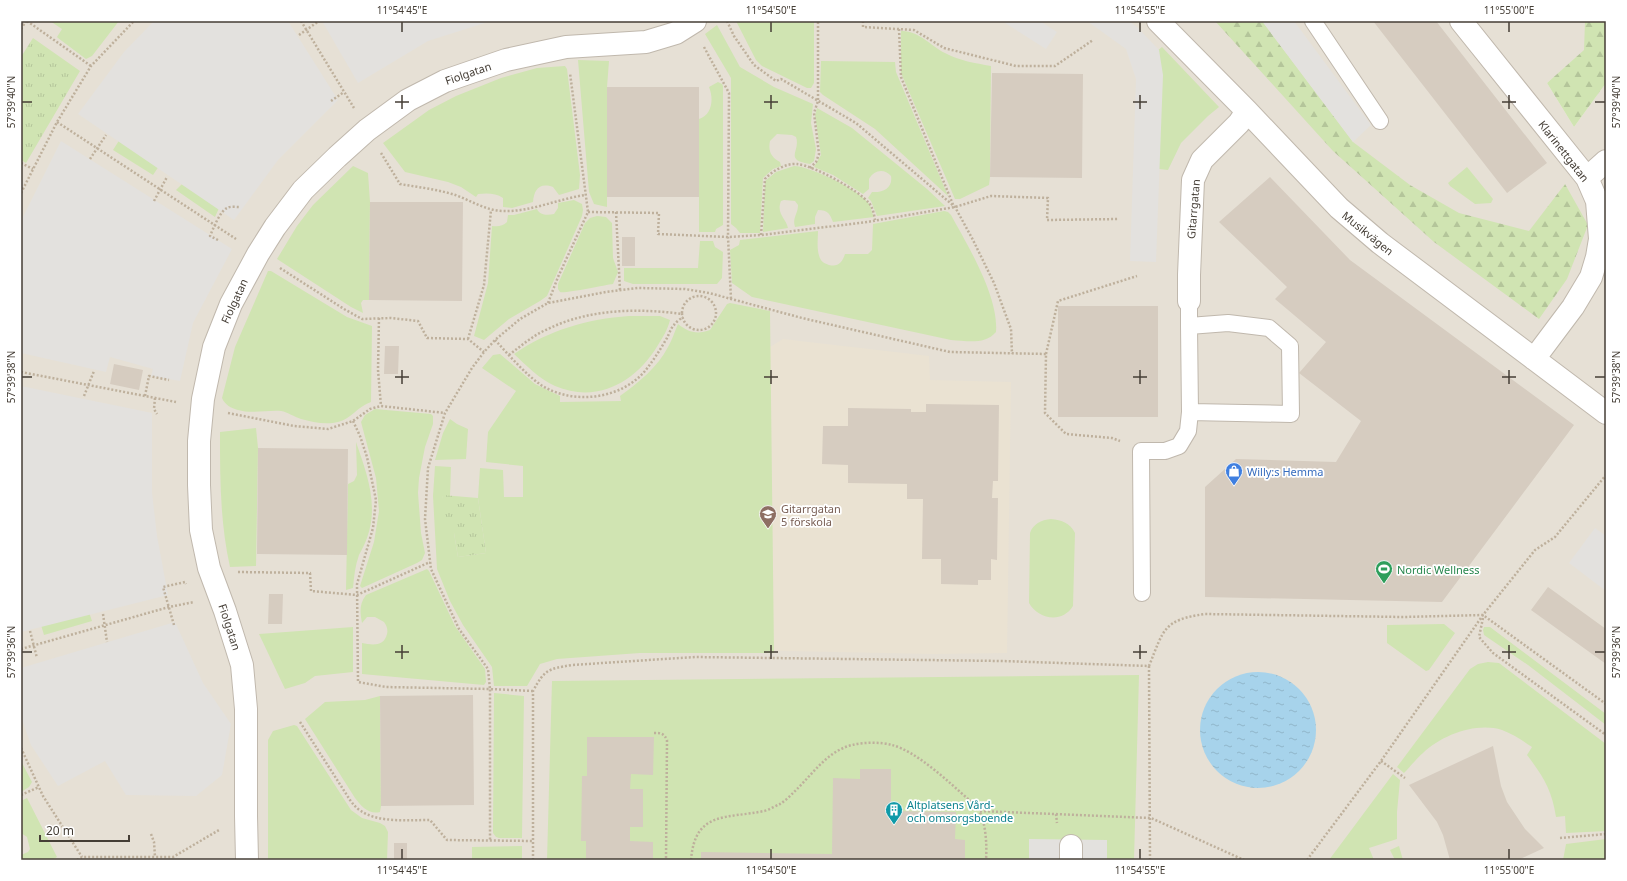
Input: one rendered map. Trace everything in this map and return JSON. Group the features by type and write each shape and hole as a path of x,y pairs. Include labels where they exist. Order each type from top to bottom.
{"street":[{"name":"Musikvägen","path":"1158,21 1247,111 1338,208 1380,243 1606,413"},
{"name":"Klarinettgatan","path":"1461,21 1587,178 1597,201 1600,239 1597,257 1591,277 1573,307 1534,360"},
{"name":"Fiolgatan","path":"244,858 246,816 246,709 242,665 214,582 201,530 199,485 199,441 202,408 214,347 231,304 258,254 275,227 303,190 367,130 408,100 445,81 506,60 566,47 646,42 676,33 693,22"},
{"name":"Gitarrgatan","path":"1189,302 1193,180 1202,160 1239,123 1247,111"},
{"path":"1587,178 1606,161"}],"lane":[{"path":"1313,21 1380,120"},
{"path":"1142,593 1141,451 1165,451 1179,446 1188,431 1190,412 1189,302"},
{"path":"1189,326 1228,323 1269,328 1290,346 1291,414 1190,412"}],"path":[{"path":"21,29 27,21 91,66"},
{"path":"21,193 57,122 91,66 134,21"},
{"path":"302,21 400,184 451,193 491,210 504,211 517,210 568,197 585,195"},
{"path":"299,35 307,31 319,21"},
{"path":"727,21 734,36 754,65 776,81 781,79 856,123 955,207"},
{"path":"810,168 816,162 819,154 814,113 818,101 818,21"},
{"path":"863,21 863,27 914,30 944,48 1016,66 1055,66 1093,40"},
{"path":"693,22 729,93 728,237 731,299"},
{"path":"898,29 901,77 955,207 994,283 1011,329 1012,354"},
{"path":"548,303 558,277 588,212 566,47"},
{"path":"331,101 344,92"},
{"path":"90,159 106,135"},
{"path":"21,163 34,169"},
{"path":"761,235 765,179 772,172 794,164 810,168 839,182 864,197 872,208 875,220"},
{"path":"154,201 167,177"},
{"path":"588,212 659,213 658,234 728,237 761,235 875,220 955,207 991,196 1048,198 1047,220 1118,219"},
{"path":"218,240 210,236 214,225 224,209 228,207 240,207"},
{"path":"468,339 484,285 491,210"},
{"path":"616,212 620,290"},
{"path":"1137,276 1058,301 1046,354 1046,412 1066,434 1112,438 1141,451"},
{"path":"490,841 490,689 488,669 459,629 431,569 424,519 428,468 445,413 472,368 495,340 520,319 548,303 620,290 661,288 685,289 709,293 802,318 950,352 1046,354"},
{"path":"707,298 709,293"},
{"path":"697,296 707,298 713,304 716,313 714,320 708,327 699,330 685,323 683,315 684,304 697,296"},
{"path":"509,354 536,335 549,328 585,316 642,311 683,315"},
{"path":"495,340 540,384 554,392 580,397 609,394 632,382 643,373 661,349 673,325 683,315"},
{"path":"379,318 378,370 381,406"},
{"path":"84,396 94,371"},
{"path":"21,372 294,426 328,429 352,421 370,408 381,406 445,413"},
{"path":"144,396 149,376 169,380"},
{"path":"155,398 154,409 157,414"},
{"path":"352,421 362,443 376,500 373,528 356,584 358,682 386,687 533,691"},
{"path":"1308,860 1381,762 1483,615 1535,550 1555,537 1606,475"},
{"path":"21,649 169,607 193,603 214,582 242,572 310,573 311,592 357,595 430,562"},
{"path":"174,625 163,587 185,582 187,586"},
{"path":"191,597 193,603"},
{"path":"103,614 106,642"},
{"path":"1150,860 1151,818 1149,666 1161,637 1170,624 1186,617 1205,614 1402,617 1483,615 1606,704"},
{"path":"1483,615 1479,637 1493,653 1606,735"},
{"path":"30,631 37,658"},
{"path":"533,860 533,691 541,676 552,668 615,661 695,657 1002,661 1149,666"},
{"path":"300,722 350,800 360,811 385,819 430,820 447,840 533,841"},
{"path":"654,733 662,734 667,740 666,860"},
{"path":"691,860 695,837 704,826 719,818 765,811 782,803 807,780 823,762 837,752 852,745 872,743 892,745 908,752 934,770 980,811 985,837 986,860"},
{"path":"21,748 39,787 82,857"},
{"path":"1381,762 1406,778"},
{"path":"21,796 39,787"},
{"path":"980,811 1151,818 1244,860"},
{"path":"77,860 82,857 173,857 246,816"},
{"path":"151,834 154,842 155,857"},
{"path":"1560,838 1606,834"}],"shaded area":[{"path":"21,21 1585,21 1585,50 1547,83 1574,127 1606,83 1606,860 21,860"},
{"path":"154,21 288,21 338,100 278,160 234,220 78,114 124,52"},
{"path":"322,21 491,21 428,41 358,83"},
{"path":"1002,21 1040,21 1057,32 1046,49"},
{"path":"1087,21 1129,21 1137,27 1159,50 1163,75 1156,262 1130,261 1136,79 1126,49"},
{"path":"1262,21 1294,21 1371,125 1353,142"},
{"path":"61,141 232,249 193,323 180,381 151,376 153,369 110,357 106,372 21,353 21,221"},
{"name":"Gitarrgatan 5 förskola","path":"783,339 929,356 930,380 1011,382 1007,653 933,654 736,650 619,441"},
{"path":"21,386 152,413 152,493 157,536 168,595 21,632"},
{"path":"1595,528 1606,536 1606,591 1569,563"},
{"path":"175,622 203,683 231,724 222,775 196,796 126,795 105,761 58,786 31,745 21,717 21,668"},
{"path":"1029,839 1107,840 1107,860 1029,860"}],"green space":[{"path":"50,21 119,21 92,56 86,59 57,37 62,29"},
{"path":"736,21 814,21 814,83 811,88 807,88 762,66 756,60"},
{"path":"1215,21 1262,21 1353,142 1410,185 1459,213 1529,231 1565,184 1588,225 1567,279 1539,319 1434,242 1333,151"},
{"path":"1585,21 1606,21 1606,83 1574,127 1547,83 1584,50"},
{"path":"717,25 740,67 774,87 813,104 811,123 816,149 814,161 810,164 797,160 795,157 797,142 796,137 792,135 777,134 770,141 769,148 771,153 774,158 780,162 781,166 773,169 763,178 760,233 740,233 731,224 731,78 705,34"},
{"path":"901,31 913,33 956,58 991,66 989,185 960,199 955,199 901,73"},
{"path":"33,38 80,71 26,163 21,160 21,57"},
{"path":"1162,47 1219,107 1181,143 1168,170 1159,169 1157,51"},
{"path":"578,60 609,61 607,87 607,207 594,204 589,192"},
{"path":"821,61 895,62 896,72 948,196 875,129 820,92"},
{"path":"565,66 567,69 580,175 579,189 559,195 553,187 541,186 536,191 533,202 512,208 503,207 503,198 497,195 478,194 476,197 461,187 448,182 405,172 383,143 429,110 456,96 501,78 537,68"},
{"path":"718,82 723,86 723,225 716,229 715,232 699,232 699,119 707,114 711,106 711,92 709,87"},
{"path":"817,108 852,128 927,189 945,206 877,216 871,201 868,198 872,192 880,192 889,187 891,176 882,171 876,172 869,179 869,189 863,194 833,175 814,167 821,155 815,116"},
{"path":"120,139 159,166 153,175 113,150"},
{"path":"353,166 368,173 370,202 369,300 363,300 361,303 363,313 351,307 277,259 297,226 313,205"},
{"path":"794,166 812,170 835,180 857,193 870,205 874,217 833,222 828,213 818,210 815,217 815,224 795,227 794,221 798,205 795,201 784,200 781,201 780,213 788,228 763,232 765,181 776,172"},
{"path":"1467,167 1493,199 1491,203 1475,204 1448,183"},
{"path":"184,182 220,206 215,217 176,190"},
{"path":"574,200 582,204 582,216 547,296 509,319 484,340 474,336 488,283 492,226 500,226 507,222 508,215 514,215 537,209 542,214 554,214 558,208 558,203"},
{"path":"944,211 951,215 974,256 988,288 996,318 996,332 987,339 981,341 951,340 752,297 732,283 730,250 739,245 740,240 818,231 819,257 828,265 837,265 841,262 845,254 868,254 872,250 873,224"},
{"path":"597,216 606,217 612,223 613,258 618,272 613,284 576,291 560,292 558,289 558,284 585,223 590,218"},
{"path":"700,241 713,241 715,247 723,252 722,278 717,284 633,284 624,281 624,268 698,268"},
{"path":"268,271 271,271 347,317 372,326 371,402 362,406 343,420 333,423 319,423 301,419 281,411 243,411 228,406 222,398 235,347"},
{"path":"730,303 770,311 774,653 640,653 557,659 540,664 527,686 494,686 492,667 463,625 450,601 437,569 433,496 435,466 451,467 450,496 442,496 454,533 458,557 486,553 478,498 480,468 503,470 504,497 523,497 523,466 486,462 488,432 516,391 482,368 493,355 500,354 535,384 560,396 560,402 621,401 620,396 640,380 659,361 664,354 678,324 693,332 705,332 710,330 727,304"},
{"path":"629,316 660,316 670,320 667,330 658,345 639,370 614,386 600,391 571,391 555,386 538,376 514,354 541,338 569,327 598,320"},
{"path":"375,409 431,414 433,416 433,424 425,447 419,478 418,493 421,533 425,553 422,560 417,563 362,588 360,586 374,542 379,511 376,478 361,422 365,415"},
{"path":"450,419 468,429 466,459 435,460 443,433"},
{"path":"256,428 258,448 256,566 230,567 222,517 220,432"},
{"path":"356,442 370,490 372,514 367,538 359,555 353,588 346,590 348,484 354,481 357,475"},
{"path":"442,495 478,498 486,553 458,557 454,533 444,528"},
{"path":"1051,519 1059,520 1065,523 1071,527 1075,533 1073,606 1068,612 1057,617 1044,616 1038,613 1029,603 1030,533 1033,527 1038,523"},
{"path":"427,569 455,626 485,669 486,682 484,685 362,674 362,643 380,643 387,634 387,626 384,622 375,617 367,617 362,623 361,609 364,598 366,595"},
{"path":"89,612 92,621 44,635 41,625"},
{"path":"1444,624 1455,633 1429,670 1426,671 1387,643 1387,625"},
{"path":"353,627 353,672 315,676 305,683 285,689 259,634"},
{"path":"1484,627 1490,627 1606,714 1606,725 1528,665 1484,635"},
{"path":"1488,662 1499,663 1606,744 1606,831 1566,833 1565,816 1556,817 1552,799 1546,784 1527,755 1532,747 1502,730 1481,728 1460,732 1440,741 1420,755 1404,773 1397,767 1470,669 1478,664"},
{"path":"1139,675 1134,860 547,860 552,681"},
{"path":"494,693 524,696 522,838 499,838 493,833"},
{"path":"380,696 381,806 380,812 376,813 366,809 355,798 305,719 325,702 365,700"},
{"path":"294,725 297,726 351,810 362,818 385,826 388,832 387,860 268,860 268,740 273,731"},
{"path":"21,761 32,782 29,787 21,792"},
{"path":"1393,774 1400,780 1397,812 1397,839 1369,848 1374,860 1329,860"},
{"path":"27,798 57,857 52,860 21,860 21,855 28,852 30,849 27,837 21,833 21,801"},
{"path":"1606,839 1606,860 1563,860 1566,844"},
{"path":"522,846 522,860 472,860 472,847"},
{"path":"1399,846 1403,860 1395,860 1390,850"}],"water":[{"path":"1258,672 1280,676 1299,689 1312,708 1316,730 1312,752 1299,771 1280,784 1258,788 1236,784 1217,771 1204,752 1200,730 1204,708 1217,689 1236,676"}],"building":[{"path":"1373,21 1436,21 1547,163 1507,193"},
{"path":"992,73 1083,74 1082,178 990,177"},
{"path":"607,87 699,87 699,197 607,197"},
{"path":"1270,177 1350,260 1574,425 1442,602 1205,597 1205,487 1236,459 1336,462 1361,421 1299,373 1326,342 1275,299 1287,287 1219,222"},
{"path":"370,202 463,202 462,301 369,300"},
{"path":"622,237 635,237 635,266 622,266"},
{"path":"1058,306 1158,306 1158,417 1058,417"},
{"path":"385,346 399,346 398,374 384,374"},
{"path":"114,364 143,370 139,390 110,384"},
{"path":"926,404 999,405 998,481 993,481 992,498 998,498 997,560 991,559 991,580 978,580 978,585 941,584 941,559 922,559 923,499 907,499 907,484 848,483 848,465 822,464 823,426 848,426 848,408 911,409 911,412 926,412"},
{"path":"258,448 348,449 347,555 257,554"},
{"path":"1548,587 1606,629 1606,664 1531,610"},
{"path":"269,594 283,594 282,624 268,624"},
{"path":"473,695 474,805 381,806 380,696"},
{"path":"587,737 654,737 653,775 631,774 630,789 643,789 643,827 630,827 630,841 653,842 653,860 586,860 586,841 581,841 582,776 587,776"},
{"path":"1493,746 1501,786 1507,802 1525,829 1544,848 1518,860 1450,860 1443,835 1437,822 1409,785"},
{"name":"Altplatsens Vård- och omsorgsboende","path":"860,769 891,769 891,811 956,812 955,839 965,840 965,860 701,860 701,852 832,854 833,778 860,779"},
{"path":"394,843 407,843 407,860 394,860"}],"place":[{"name":"Willy:s Hemma","path":"1234,486"},
{"name":"Gitarrgatan 5 förskola","path":"768,529"},
{"name":"Nordic Wellness","path":"1384,584"},
{"name":"Altplatsens Vård- och omsorgsboende","path":"894,825"}]}
